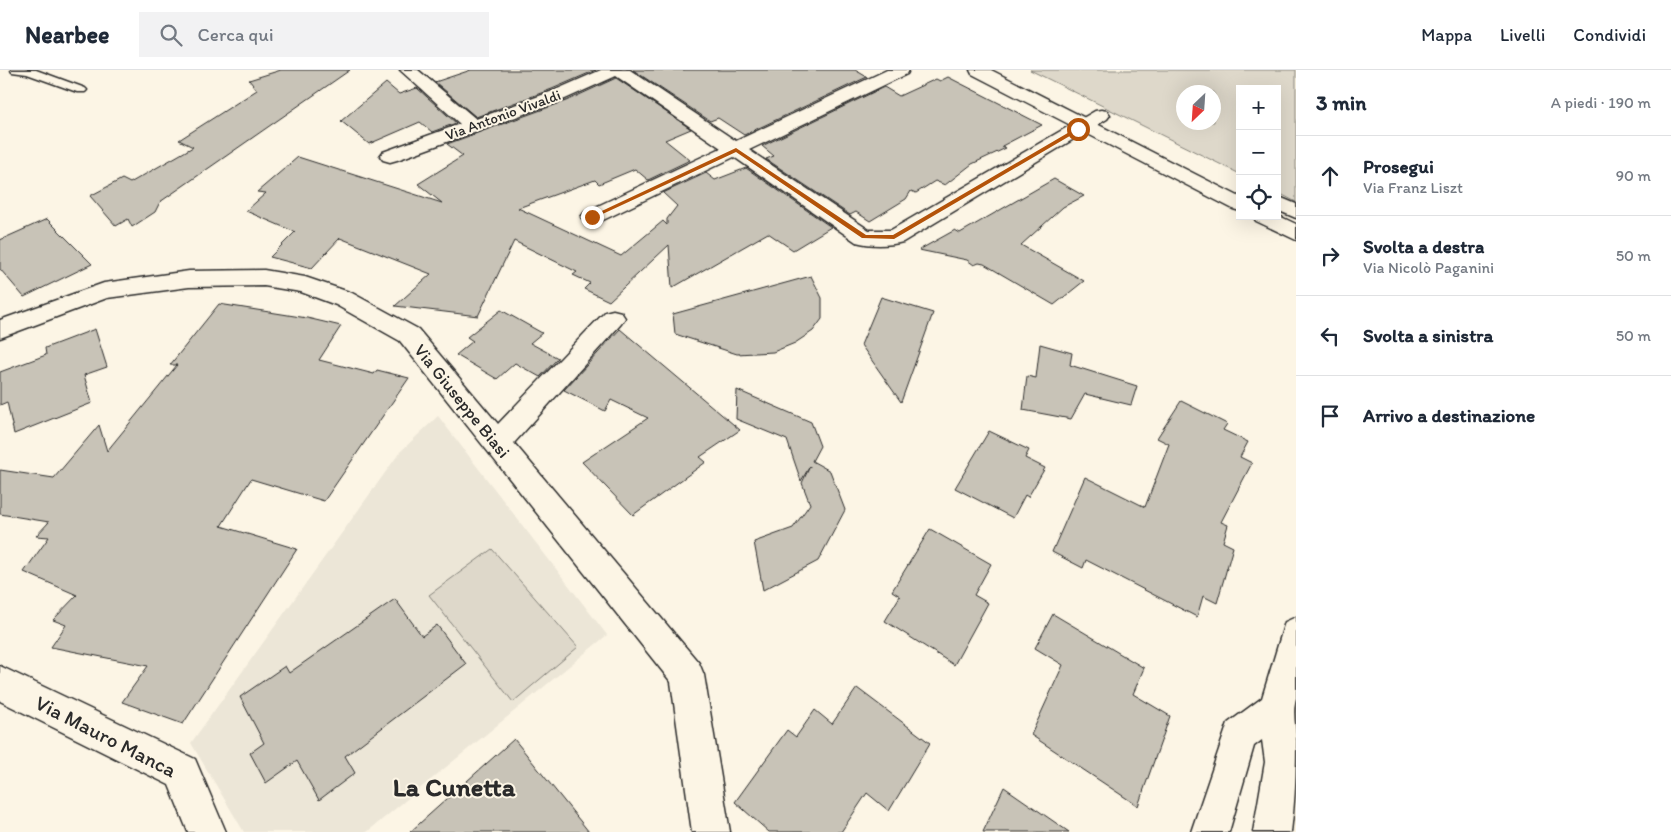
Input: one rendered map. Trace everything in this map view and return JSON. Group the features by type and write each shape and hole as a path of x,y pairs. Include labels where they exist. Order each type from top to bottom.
{"street":[{"path":"408,70 473,126"},
{"path":"617,70 864,237 894,237 1101,115"},
{"name":"Via Antonio Vivaldi","path":"390,156 559,95 617,70"},
{"path":"592,217 901,70"},
{"path":"978,70 1236,203"},
{"path":"1013,70 1162,145"},
{"path":"1281,204 1296,212"},
{"path":"1270,220 1296,233"},
{"name":"Via Giuseppe Biasi","path":"0,329 104,291 189,279 264,278 305,285 344,299 409,335 687,675 711,832"},
{"path":"497,443 613,318"},
{"path":"1272,832 1283,762 1276,709 1296,633"},
{"name":"Via Mauro Manca","path":"0,683 182,772 207,832"},
{"path":"1210,832 1240,735 1276,709"}],"lane":[{"path":"13,71 29,71 82,90"}],"shaded area":[{"path":"1030,70 1296,70 1296,202 1281,194 1281,85 1236,85 1236,172"},
{"path":"438,416 607,635 367,832 244,832 191,743 400,452"},
{"path":"492,549 578,647 513,702 429,595"}],"building":[{"path":"281,70 350,70 160,202 155,212 132,227 128,219 116,226 90,196 122,179 130,183 193,147 179,140 257,90 249,80"},
{"path":"471,70 596,70 552,89 476,117 435,82"},
{"path":"633,70 855,70 867,77 744,135 718,118 710,121"},
{"path":"948,77 1042,125 1002,146 1006,148 972,164 945,185 935,181 916,193 911,191 906,199 870,221 856,212 850,215 766,159 774,156 762,146 884,87 899,96 936,79 940,81"},
{"path":"616,78 691,129 665,140 690,160 648,180 635,169 599,184 595,180 518,208 621,256 663,221 667,225 667,219 677,206 663,193 706,173 715,180 746,168 831,227 793,250 768,233 672,288 669,245 609,301 584,289 590,283 573,275 577,272 514,241 478,316 395,306 431,274 340,238 312,268 270,257 295,232 246,211 266,193 257,192 298,157 442,203 418,184 463,156 447,144 566,101"},
{"path":"386,83 399,94 417,88 456,123 432,132 420,122 369,144 341,121"},
{"path":"1054,179 1084,196 1063,207 1021,245 1084,281 1054,305 984,264 974,265 967,260 919,250 955,230 960,233"},
{"path":"47,219 92,264 24,297 0,269 0,240"},
{"path":"811,276 822,298 822,319 813,331 795,343 773,352 737,354 675,334 673,314"},
{"path":"881,297 933,313 901,402 861,345"},
{"path":"219,304 307,318 341,326 319,360 374,374 377,370 409,378 324,501 251,479 221,526 297,549 183,724 122,702 148,666 51,647 66,625 53,620 77,595 24,572 49,537 36,536 49,522 0,514 0,470 54,478 99,425 107,451 177,365 170,365"},
{"path":"501,310 542,333 530,343 558,358 540,377 515,363 497,379 456,355 473,341 467,337"},
{"path":"95,329 107,367 84,375 92,403 14,434 7,402 0,405 0,372 46,355 45,348"},
{"path":"620,329 740,430 700,457 706,462 633,515 582,462 648,418 611,400 605,411 564,390"},
{"path":"1040,344 1072,353 1070,365 1137,386 1131,405 1085,394 1071,419 1023,410 1027,376 1036,378"},
{"path":"737,390 811,422 820,446 812,461 830,471 845,510 818,561 763,590 754,542 793,528 810,504 802,483 810,466 801,481 787,440 736,419"},
{"path":"1181,401 1227,424 1223,430 1248,442 1240,457 1252,463 1221,522 1228,525 1223,542 1233,547 1217,603 1203,596 1197,617 1086,560 1083,568 1052,552 1085,477 1145,507 1169,444 1157,438"},
{"path":"989,431 1029,450 1025,458 1045,468 1028,497 1025,495 1013,518 955,488"},
{"path":"930,529 991,564 974,595 988,603 954,665 885,621 900,596 892,591"},
{"path":"395,599 422,636 437,625 466,664 345,756 355,773 319,800 297,761 266,783 250,753 264,743 240,697 285,666 289,673"},
{"path":"1053,614 1144,668 1133,694 1170,716 1138,806 1031,735 1063,665 1035,648"},
{"path":"857,688 930,743 889,811 867,793 841,832 769,832 735,802 787,730 796,737 815,710 832,724"},
{"path":"514,739 589,832 410,832"},
{"path":"1004,787 1069,832 983,832"}],"district":[{"name":"La Cunetta","path":"454,787"}],"route":[{"path":"592,217 736,150 864,237 894,237 1078,129"}]}
